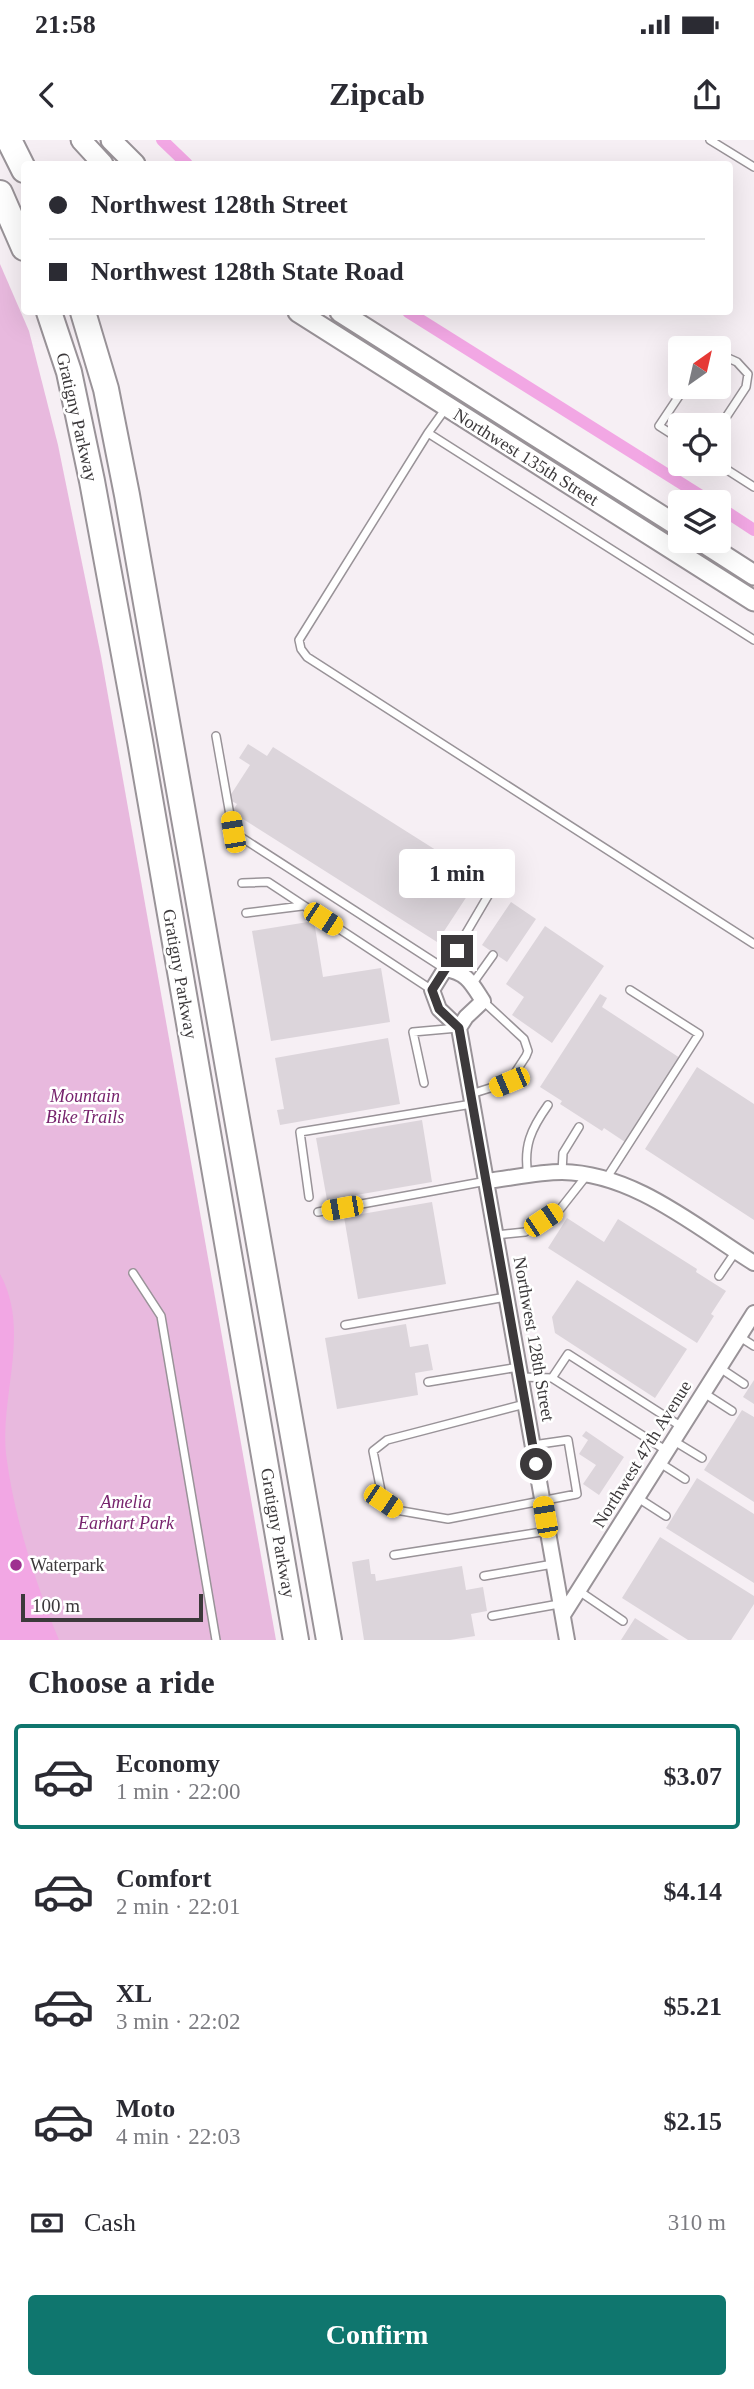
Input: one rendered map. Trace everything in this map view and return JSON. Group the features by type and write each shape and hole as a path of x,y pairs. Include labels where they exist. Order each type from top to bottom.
{"highway":[{"path":"9,140 21,164"},
{"path":"0,193 21,241"},
{"name":"Gratigny Parkway","path":"50,315 69,372 140,741 296,1640"},
{"name":"Gratigny Parkway","path":"84,315 106,389 127,495 329,1640"}],"main road":[{"path":"81,140 100,161"},
{"path":"111,140 132,161"},
{"name":"Northwest 135th Street","path":"303,315 754,601"},
{"name":"Northwest 135th Street","path":"345,315 668,520"},
{"path":"447,407 460,387"},
{"path":"720,553 754,575"}],"street":[{"path":"445,970 464,974 473,983 483,1001 459,1028 439,1009 432,990 445,970"},
{"name":"Northwest 128th Street","path":"459,1028 566,1640"},
{"path":"487,1181 562,1172 606,1179 646,1195 754,1262"},
{"name":"Northwest 47th Avenue","path":"561,1610 578,1591 754,1313"}],"lane":[{"path":"710,140 754,167"},
{"path":"729,413 746,387 748,374 732,360"},
{"path":"668,432 659,426 677,399"},
{"path":"447,407 304,629 299,640 302,652 754,944"},
{"path":"428,433 754,640"},
{"path":"731,472 754,487"},
{"path":"216,736 233,832 445,970 492,889"},
{"path":"242,883 268,882 432,990"},
{"path":"246,914 303,906"},
{"path":"473,983 493,955"},
{"path":"606,1179 699,1034 630,990"},
{"path":"309,1197 300,1132 472,1099 509,1082 526,1056 524,1039 483,1001"},
{"path":"424,1083 413,1032 459,1028"},
{"path":"528,1176 525,1158 529,1138 548,1105"},
{"path":"562,1172 563,1153 579,1127"},
{"path":"496,1235 525,1232 561,1208 587,1175"},
{"path":"318,1212 487,1181"},
{"path":"719,1276 736,1251"},
{"path":"134,1273 161,1316 216,1640"},
{"path":"345,1325 507,1297"},
{"path":"739,1337 754,1346"},
{"path":"552,1378 568,1354 682,1427"},
{"path":"719,1368 744,1384"},
{"path":"428,1382 520,1372 552,1378 666,1452 685,1479"},
{"path":"704,1393 732,1411"},
{"path":"525,1404 387,1440 373,1451 383,1501 396,1510 448,1519 577,1494 568,1440 533,1445"},
{"path":"666,1452 702,1458"},
{"path":"637,1498 666,1516"},
{"path":"394,1555 548,1531"},
{"path":"484,1576 553,1564"},
{"path":"578,1591 623,1621"},
{"path":"492,1616 561,1610"}],"green space":[{"name":"Amelia Earhart Park","path":"0,264 29,331 58,445 101,656 276,1640 0,1640"}],"shaded area":[{"name":"Waterpark","path":"0,1274 9,1295 14,1340 5,1432 6,1454 26,1549 59,1640 0,1640"}],"building":[{"path":"248,744 267,756 273,747 488,883 480,896 471,890 437,942 232,812 237,804 228,799 250,765 239,758"},
{"path":"511,902 536,919 507,962 482,945"},
{"path":"314,921 323,977 381,968 390,1022 271,1041 252,931"},
{"path":"545,926 604,966 552,1043 512,1015 524,997 506,984"},
{"path":"600,994 607,998 602,1007 680,1058 625,1142 604,1128 602,1131 560,1104 562,1101 540,1087"},
{"path":"388,1038 400,1104 280,1125 277,1110 284,1109 275,1058"},
{"path":"697,1067 754,1104 754,1220 645,1149"},
{"path":"422,1120 432,1182 327,1200 316,1138"},
{"path":"432,1202 446,1284 358,1299 344,1217"},
{"path":"567,1218 604,1242 618,1219 697,1269 696,1272 726,1291 697,1343 548,1248"},
{"path":"577,1280 687,1349 655,1398 555,1333 552,1317"},
{"path":"406,1324 410,1347 428,1344 433,1370 415,1373 418,1395 337,1409 325,1338"},
{"path":"754,1380 754,1404 743,1397"},
{"path":"742,1410 754,1417 754,1502 704,1470"},
{"path":"586,1431 624,1457 599,1495 583,1484 596,1465 579,1454 588,1440 582,1436"},
{"path":"697,1478 754,1514 754,1583 666,1528"},
{"path":"660,1537 754,1596 754,1604 731,1640 688,1640 622,1598"},
{"path":"369,1559 371,1574 375,1574 376,1581 462,1566 466,1590 483,1587 487,1611 471,1614 475,1636 450,1640 364,1640 352,1562"},
{"path":"635,1618 669,1640 621,1640"}],"waterway":[{"path":"162,140 184,161"},
{"path":"413,315 692,490"},
{"path":"731,515 754,530"}],"place":[{"name":"Waterpark","path":"16,1565"}],"route":[{"path":"457,951 432,990 439,1009 459,1028 536,1464"}],"park label":[{"name":"Mountain Bike Trails","path":"85,1106"}]}
